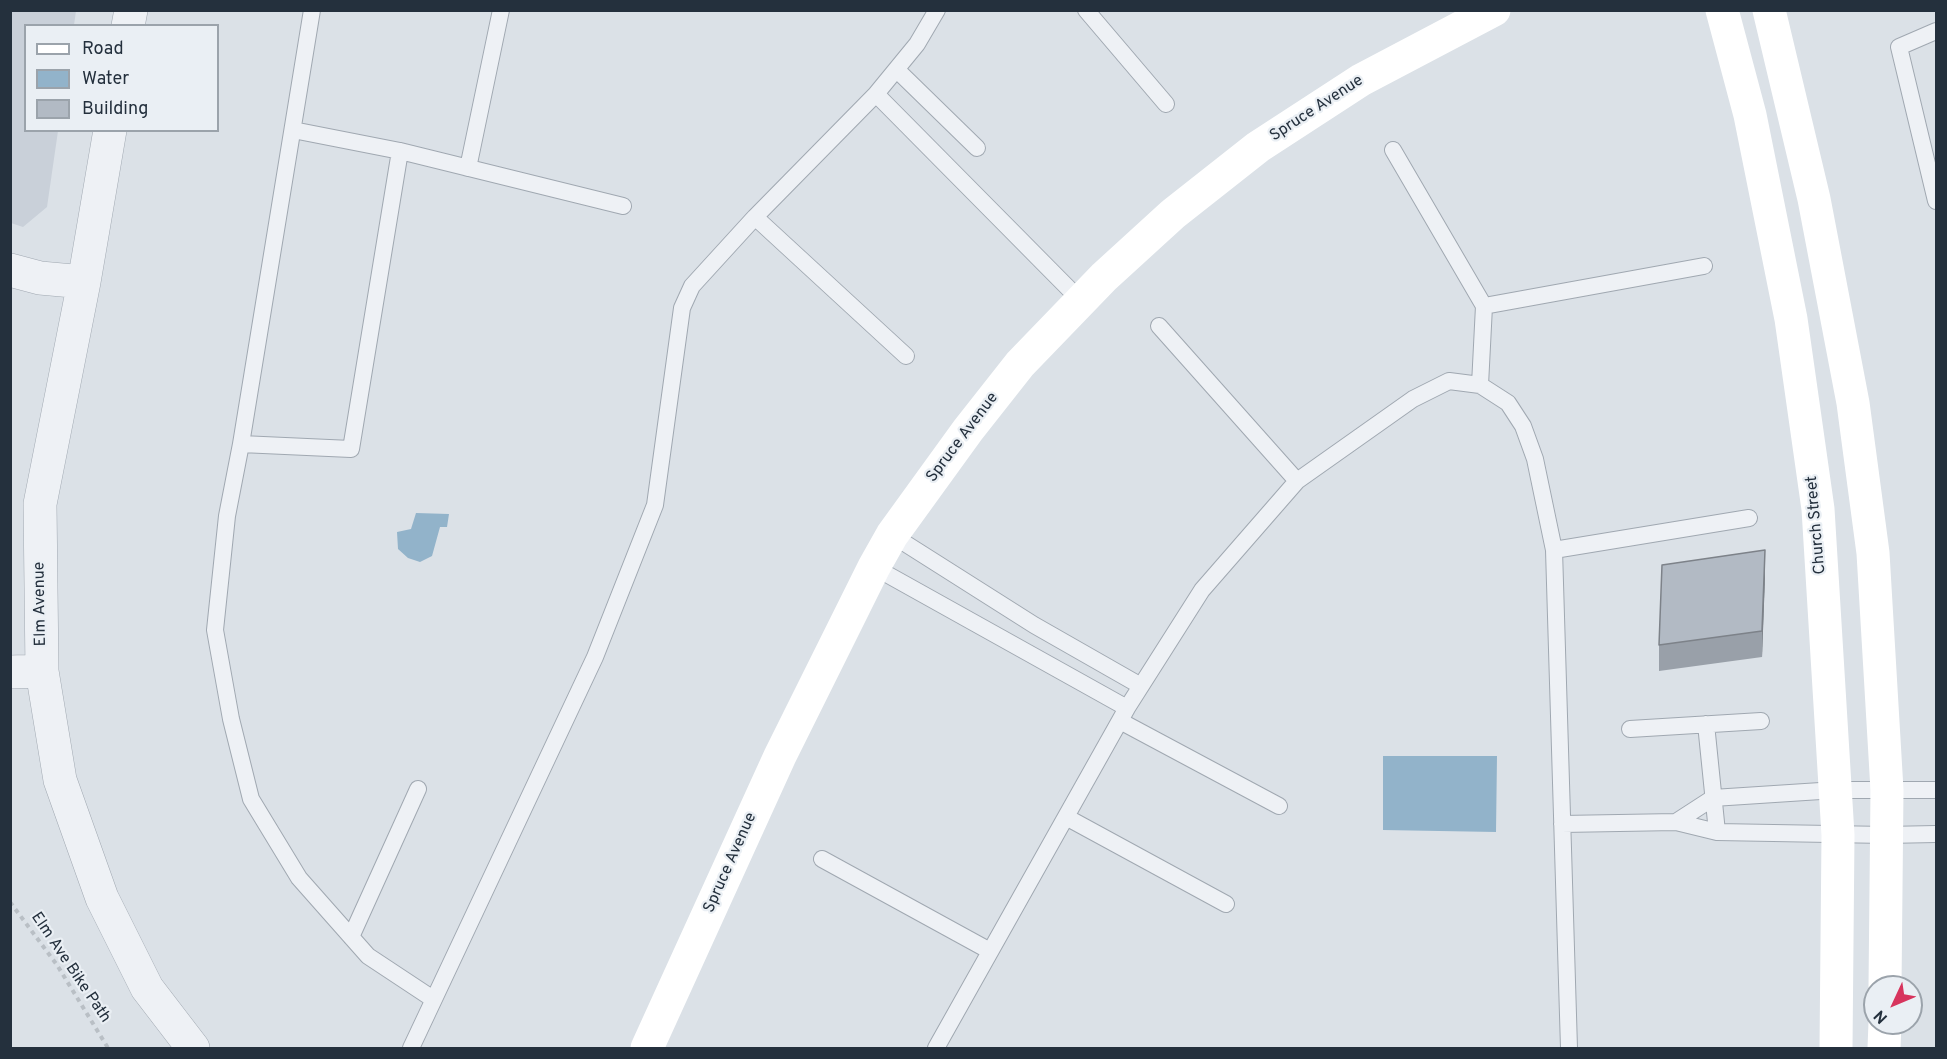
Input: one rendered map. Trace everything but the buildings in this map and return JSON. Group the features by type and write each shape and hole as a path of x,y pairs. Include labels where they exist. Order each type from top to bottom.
{"main road":[{"name":"Spruce Avenue","path":"647,1048 780,756 874,567 892,535 968,430 1020,364 1104,277 1173,214 1258,147 1361,80 1494,10"},
{"name":"Church Street","path":"1722,10 1750,115 1791,319 1818,509 1838,835 1836,1048"},
{"path":"1769,10 1814,199 1853,403 1873,553 1887,790 1885,975"}],"street":[{"name":"Elm Avenue","path":"110,132 84,282 40,504 26,671 60,780 102,898 147,988 193,1048"},
{"path":"10,270 40,278 84,282"}],"lane":[{"path":"312,10 227,516 215,630 231,719 251,798 299,878 368,956 433,999"},
{"path":"468,168 501,10"},
{"path":"411,1048 595,657 655,505 682,308 692,286 755,217 876,94 917,44 937,10"},
{"path":"1086,10 1166,104"},
{"path":"1936,31 1899,47 1936,201"},
{"path":"897,70 977,148"},
{"path":"876,94 1081,301"},
{"path":"293,130 400,151 623,206"},
{"path":"1393,150 1484,306 1480,385"},
{"path":"240,444 351,449 400,151"},
{"path":"755,217 906,356"},
{"path":"1484,306 1704,266"},
{"path":"1159,326 1297,481"},
{"path":"936,1048 1124,715 1202,590 1297,481 1413,399 1449,381 1480,385 1508,403 1523,426 1535,459 1554,550 1569,1048"},
{"path":"1554,550 1749,518"},
{"path":"892,535 1034,624 1141,686"},
{"path":"874,567 1279,806"},
{"path":"1630,729 1761,721"},
{"path":"1706,723 1717,832"},
{"path":"351,937 418,789"},
{"path":"1676,822 1713,798 1836,790 1936,790"},
{"path":"1065,817 1227,904"},
{"path":"1562,824 1676,822 1717,832 1838,835 1936,834"},
{"path":"822,859 990,951"}],"path":[{"name":"Elm Ave Bike Path","path":"10,902 57,964 108,1048"}],"shaded area":[{"path":"10,11 76,11 74,24 24,24 24,132 58,132 47,207 23,227 11,223"}],"water":[{"path":"416,513 449,514 447,527 440,527 432,556 420,562 408,558 398,549 397,532 411,529"},
{"path":"1383,756 1497,756 1496,832 1383,830"}]}
